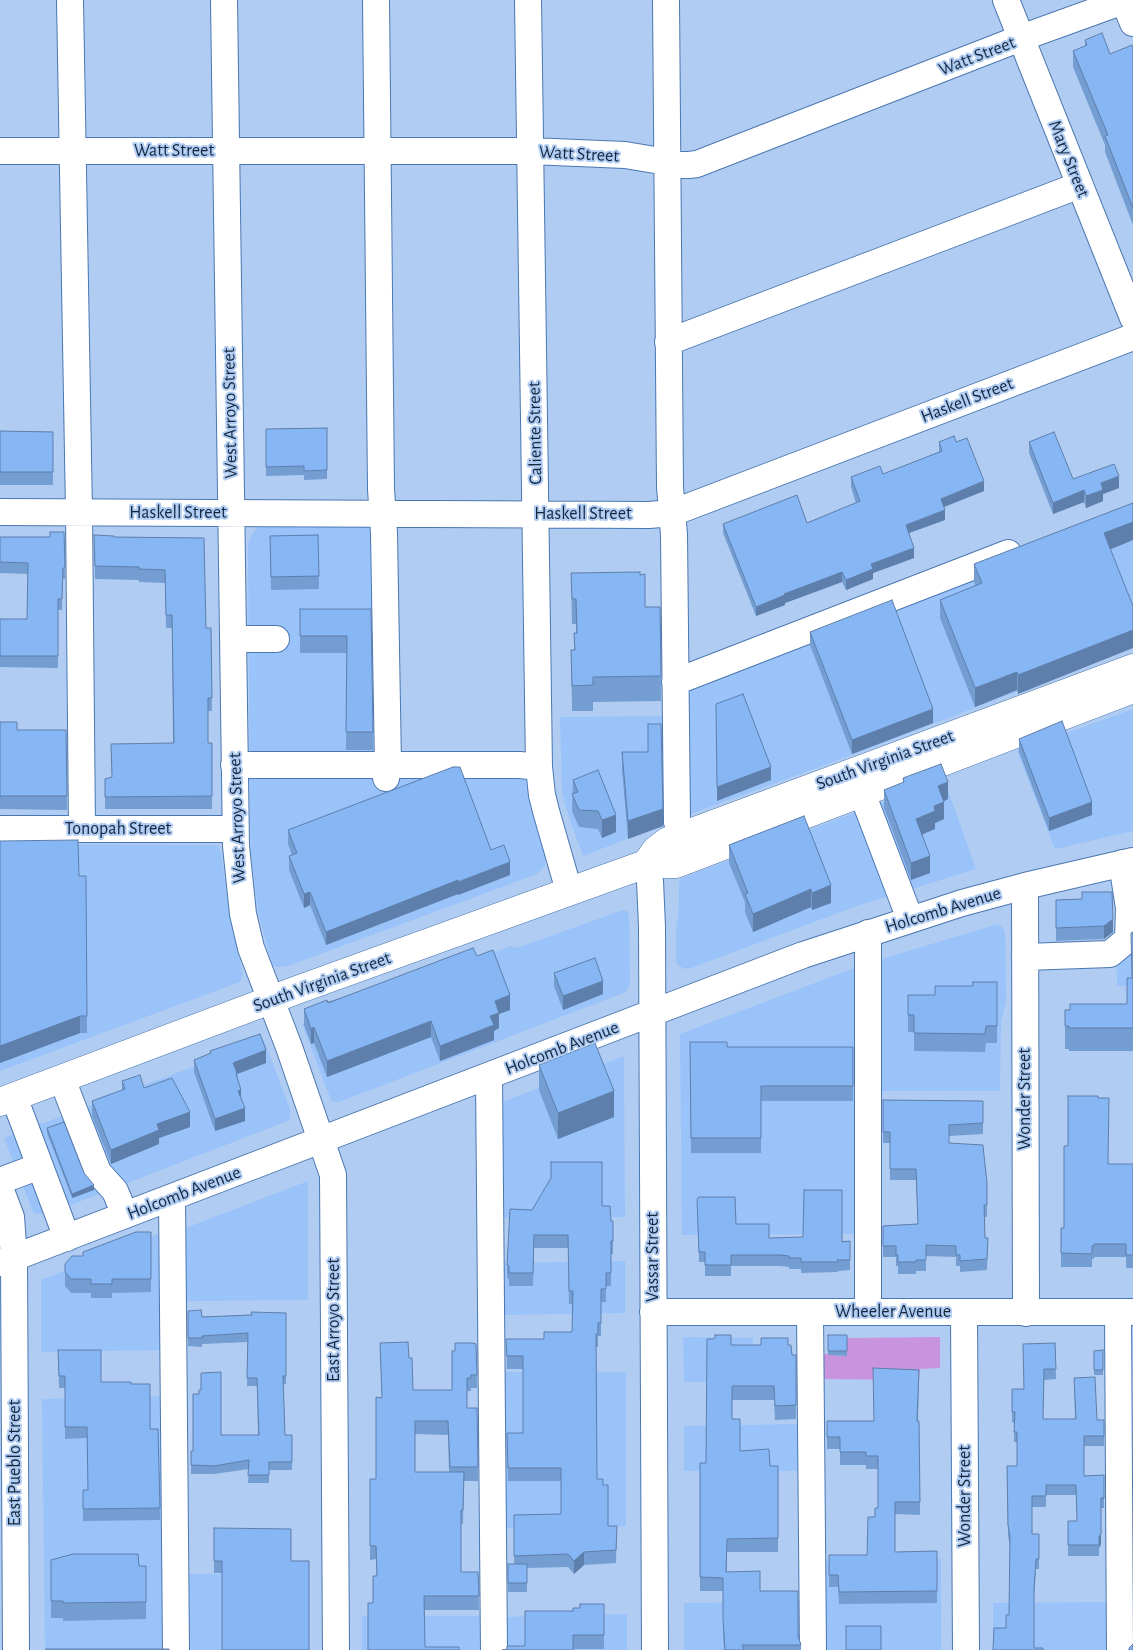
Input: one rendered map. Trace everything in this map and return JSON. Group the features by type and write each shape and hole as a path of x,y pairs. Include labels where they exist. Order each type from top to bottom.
{"main road":[{"name":"South Virginia Street","path":"646,864 656,850 668,841 1133,668"},
{"name":"South Virginia Street","path":"7,1100 569,891 646,864 676,864 1133,689"}],"street":[{"path":"70,0 71,151 80,512 82,829"},
{"name":"West Arroyo Street","path":"224,0 235,829 238,881 243,914 251,948 270,1001"},
{"path":"376,0 387,772"},
{"name":"Caliente Street","path":"528,0 539,767 544,803 569,891"},
{"name":"Mary Street","path":"1006,0 1133,318"},
{"path":"668,1 667,162 670,487 677,822 681,837"},
{"name":"Watt Street","path":"0,151 530,151 625,155 679,165 697,164 1021,38 1128,8"},
{"path":"668,342 1080,185"},
{"name":"Haskell Street","path":"0,512 672,513 1133,338"},
{"path":"675,682 1034,543"},
{"path":"233,639 276,639"},
{"path":"234,765 387,772 520,765 539,767"},
{"path":"862,793 910,919"},
{"name":"Tonopah Street","path":"0,829 235,829"},
{"path":"1025,957 1110,954 1128,939 1131,908 1128,862"},
{"name":"Holcomb Avenue","path":"7,1261 803,955 910,919 1025,886 1128,862"},
{"name":"Vassar Street","path":"646,864 652,901 655,1650"},
{"name":"Wonder Street","path":"1025,886 1026,1313"},
{"path":"868,933 868,1312"},
{"name":"East Arroyo Street","path":"270,1001 289,1047 333,1175 336,1650"},
{"path":"490,1076 494,1650"},
{"path":"62,1078 67,1238"},
{"path":"7,1100 66,1160 115,1190 125,1215"},
{"path":"0,1181 66,1160"},
{"name":"East Pueblo Street","path":"0,1188 11,1217 7,1261 8,1488 16,1650"},
{"path":"172,1197 176,1650"},
{"name":"Wheeler Avenue","path":"653,1312 1126,1312"},
{"path":"810,1312 813,1650"},
{"path":"1120,1650 1126,1312"},
{"name":"Wonder Street","path":"964,1313 966,1650"}],"shaded area":[{"path":"1133,516 1133,647 852,755 685,816 683,687"},
{"path":"263,526 383,526 388,765 526,777 545,857 545,866 537,874 288,966 277,967 272,964 258,912 251,854 250,826 248,544 256,529"},
{"path":"1133,709 1133,831 1055,849 1017,751"},
{"path":"666,716 668,823 583,856 562,793 560,717"},
{"path":"944,779 976,869 857,906 691,968 685,969 678,965 676,962 676,931 679,908 679,881 682,878"},
{"path":"0,844 218,845 221,852 231,925 243,974 240,982 0,1071"},
{"path":"1133,890 1133,986 1117,986 1116,894"},
{"path":"623,910 627,911 629,915 630,983 626,992 339,1102 331,1100 302,1024 511,946 517,948"},
{"path":"998,924 1005,932 1006,1000 1001,1023 1000,1091 875,1091 875,961"},
{"path":"857,967 858,1234 682,1235 680,1034"},
{"path":"264,1040 290,1109 290,1120 45,1215 33,1212 4,1138"},
{"path":"624,1057 625,1217 500,1218 499,1103"},
{"path":"308,1181 308,1300 185,1301 183,1229"},
{"path":"165,1231 166,1350 41,1352 41,1280"},
{"path":"625,1261 625,1313 501,1315 500,1263"},
{"path":"683,1337 753,1338 754,1382 684,1382"},
{"path":"940,1337 940,1368 920,1369 919,1380 819,1379 823,1354 846,1356 847,1338"},
{"path":"501,1372 626,1372 626,1526 503,1528"},
{"path":"166,1396 168,1650 45,1650 42,1399"},
{"path":"803,1424 803,1471 684,1471 684,1426"},
{"path":"941,1559 941,1650 821,1650 820,1561"},
{"path":"185,1574 309,1574 309,1650 185,1650"},
{"path":"803,1602 804,1650 684,1650 684,1603"},
{"path":"1112,1602 1112,1650 993,1650 993,1603"},
{"path":"627,1614 627,1650 504,1650 503,1617"},
{"path":"362,1616 486,1616 486,1650 362,1650"}],"building":[{"path":"1102,33 1110,54 1132,45 1133,47 1133,208 1105,136 1108,135 1073,51 1087,45 1085,40"},
{"path":"327,428 327,470 304,471 304,466 266,467 266,429"},
{"path":"0,431 53,432 53,472 0,472"},
{"path":"1054,432 1073,479 1114,464 1119,476 1101,483 1103,490 1086,496 1084,490 1053,503 1029,442"},
{"path":"954,436 956,442 967,438 984,481 941,499 945,510 906,525 914,548 871,564 873,569 846,580 842,572 756,607 723,524 797,495 807,523 860,501 851,477 880,466 883,474 942,451 939,442"},
{"path":"1133,503 1133,522 1104,533 1133,606 1133,630 1018,675 1017,672 975,688 940,600 982,583 974,564"},
{"path":"50,532 64,532 65,568 63,568 62,599 58,599 58,656 0,656 0,619 27,619 28,563 0,562 0,537 50,537"},
{"path":"94,535 204,538 206,628 211,628 212,698 208,698 208,743 212,743 212,796 105,797 105,779 112,777 111,744 174,743 172,615 166,615 165,570 139,569 139,567 95,566"},
{"path":"318,535 319,576 271,577 270,536"},
{"path":"640,572 640,575 645,574 645,607 660,607 661,676 593,677 593,685 572,686 571,650 575,650 574,633 577,633 576,599 572,599 571,573"},
{"path":"892,600 933,709 852,740 810,632"},
{"path":"300,609 371,609 373,732 346,732 347,636 300,636"},
{"path":"743,694 771,767 717,787 716,704"},
{"path":"1062,721 1092,802 1049,818 1019,739"},
{"path":"0,722 17,722 17,730 66,730 67,796 0,796"},
{"path":"648,724 661,724 663,809 628,821 622,752 648,752"},
{"path":"941,764 948,782 938,786 944,802 934,806 935,811 916,819 930,856 911,863 884,790 904,782 903,778"},
{"path":"453,767 460,767 491,850 504,845 510,862 458,882 458,880 326,932 310,892 304,894 289,856 297,853 288,830"},
{"path":"598,770 616,815 602,820 598,811 579,810 572,794 578,792 573,780"},
{"path":"804,816 831,885 812,893 811,889 753,914 745,894 748,893 729,845"},
{"path":"78,840 79,876 86,876 87,1016 80,1016 0,1046 0,841"},
{"path":"1082,892 1112,892 1113,919 1104,926 1056,928 1056,900 1082,899"},
{"path":"1133,932 1133,1028 1069,1028 1069,1026 1065,1026 1065,1010 1070,1010 1070,1004 1127,1004 1127,978 1132,978 1131,933"},
{"path":"473,948 477,956 493,950 510,995 495,1001 499,1013 490,1016 494,1025 440,1046 431,1021 327,1061 314,1027 311,1029 304,1009 327,1000 328,1003"},
{"path":"595,958 603,981 563,996 554,973"},
{"path":"973,982 997,982 997,1026 986,1026 985,1034 914,1033 914,1015 908,1015 908,995 935,995 935,986 973,986"},
{"path":"260,1034 266,1050 233,1063 241,1090 238,1091 245,1108 215,1119 194,1060 211,1053 210,1051"},
{"path":"690,1042 727,1042 727,1047 853,1047 853,1086 761,1086 761,1138 691,1138"},
{"path":"595,1043 614,1091 558,1113 539,1065"},
{"path":"140,1075 144,1088 172,1078 190,1112 157,1124 159,1130 111,1150 92,1101 125,1089 122,1081"},
{"path":"1068,1096 1109,1098 1108,1164 1133,1164 1133,1255 1126,1255 1126,1244 1094,1244 1092,1246 1092,1254 1061,1253 1061,1228 1064,1228 1064,1146 1068,1146"},
{"path":"883,1100 983,1101 983,1123 949,1125 949,1143 983,1145 987,1183 987,1205 984,1205 985,1238 988,1238 987,1259 960,1261 960,1255 956,1255 956,1246 926,1245 926,1260 898,1262 896,1246 883,1246 883,1226 918,1224 916,1169 890,1169 890,1132 883,1132"},
{"path":"64,1122 84,1173 94,1185 72,1194 47,1128"},
{"path":"551,1162 602,1162 602,1206 610,1206 611,1221 613,1221 611,1273 606,1273 606,1289 601,1289 601,1323 598,1323 598,1334 596,1334 597,1479 603,1479 603,1485 608,1485 608,1526 617,1526 616,1550 584,1552 574,1561 568,1554 514,1556 514,1515 561,1514 561,1468 508,1468 507,1433 523,1433 523,1356 507,1356 506,1339 544,1339 544,1332 572,1332 573,1291 569,1291 568,1235 534,1235 533,1273 509,1273 509,1266 507,1265 510,1209 532,1210 551,1178"},
{"path":"804,1190 842,1190 842,1242 850,1241 850,1260 837,1260 838,1262 801,1262 801,1258 789,1258 789,1256 780,1255 731,1255 731,1265 705,1265 705,1252 699,1252 697,1199 699,1197 735,1197 736,1224 769,1224 769,1238 803,1237"},
{"path":"136,1232 151,1232 151,1279 112,1279 112,1284 91,1284 91,1279 71,1279 65,1272 65,1264 72,1256 83,1256 83,1252"},
{"path":"201,1310 202,1317 252,1315 251,1312 286,1313 286,1376 283,1376 285,1435 292,1435 292,1462 269,1462 269,1475 248,1475 249,1460 214,1466 191,1465 191,1451 193,1451 193,1394 199,1394 199,1390 201,1390 201,1373 221,1372 221,1435 259,1435 257,1378 247,1378 248,1333 188,1338 188,1311"},
{"path":"715,1335 731,1335 731,1345 761,1345 761,1338 788,1338 788,1345 791,1345 792,1355 796,1355 796,1405 775,1406 774,1386 732,1386 732,1419 740,1419 740,1451 769,1449 770,1466 778,1466 778,1538 727,1539 726,1572 760,1571 760,1591 798,1591 798,1636 801,1645 742,1645 744,1650 725,1650 723,1578 700,1577 700,1463 706,1463 707,1339 715,1338"},
{"path":"828,1335 847,1335 847,1351 828,1351"},
{"path":"408,1342 409,1358 412,1358 413,1390 452,1390 452,1351 455,1351 455,1343 476,1344 477,1375 471,1375 471,1378 467,1378 467,1408 477,1408 478,1467 450,1467 448,1421 415,1421 415,1472 464,1472 463,1510 461,1510 461,1572 478,1572 479,1596 424,1596 425,1647 459,1647 459,1650 368,1650 368,1603 373,1603 373,1576 377,1576 376,1546 370,1546 370,1479 376,1479 376,1397 382,1398 380,1343"},
{"path":"1055,1343 1056,1369 1044,1369 1043,1419 1076,1419 1074,1378 1095,1377 1097,1420 1104,1420 1104,1436 1084,1436 1084,1476 1104,1475 1104,1498 1101,1498 1101,1534 1099,1545 1068,1545 1068,1521 1077,1521 1076,1485 1046,1485 1046,1496 1032,1496 1032,1534 1039,1534 1039,1559 1036,1559 1034,1589 1034,1648 1043,1648 1043,1650 993,1650 994,1628 1006,1628 1006,1615 1009,1615 1010,1536 1008,1525 1007,1466 1017,1466 1017,1432 1014,1432 1015,1412 1012,1412 1012,1389 1024,1389 1023,1344"},
{"path":"58,1350 101,1350 101,1382 150,1384 150,1429 158,1429 160,1508 83,1509 83,1490 88,1490 87,1427 65,1427 65,1376 59,1376"},
{"path":"1103,1350 1103,1370 1094,1370 1094,1351"},
{"path":"873,1368 919,1370 917,1421 919,1421 920,1502 895,1502 895,1552 937,1551 937,1591 839,1592 838,1575 829,1575 829,1555 867,1555 868,1517 875,1517 875,1508 878,1508 878,1456 866,1456 866,1452 840,1452 840,1437 827,1437 827,1421 874,1421"},
{"path":"214,1528 291,1529 291,1561 309,1561 309,1650 222,1650 222,1561 214,1561"},
{"path":"73,1554 138,1554 139,1566 146,1566 146,1602 63,1603 63,1601 51,1601 51,1560"},
{"path":"508,1564 527,1564 527,1583 508,1583"},
{"path":"580,1604 604,1604 604,1635 573,1635 573,1650 502,1650 507,1649 507,1646 525,1646 525,1611 573,1611 573,1608 580,1608"},
{"path":"846,1626 881,1626 881,1650 846,1650"},
{"path":"1133,1644 1133,1650 1129,1650 1129,1648"},
{"path":"169,1649 169,1650 46,1650"}]}
